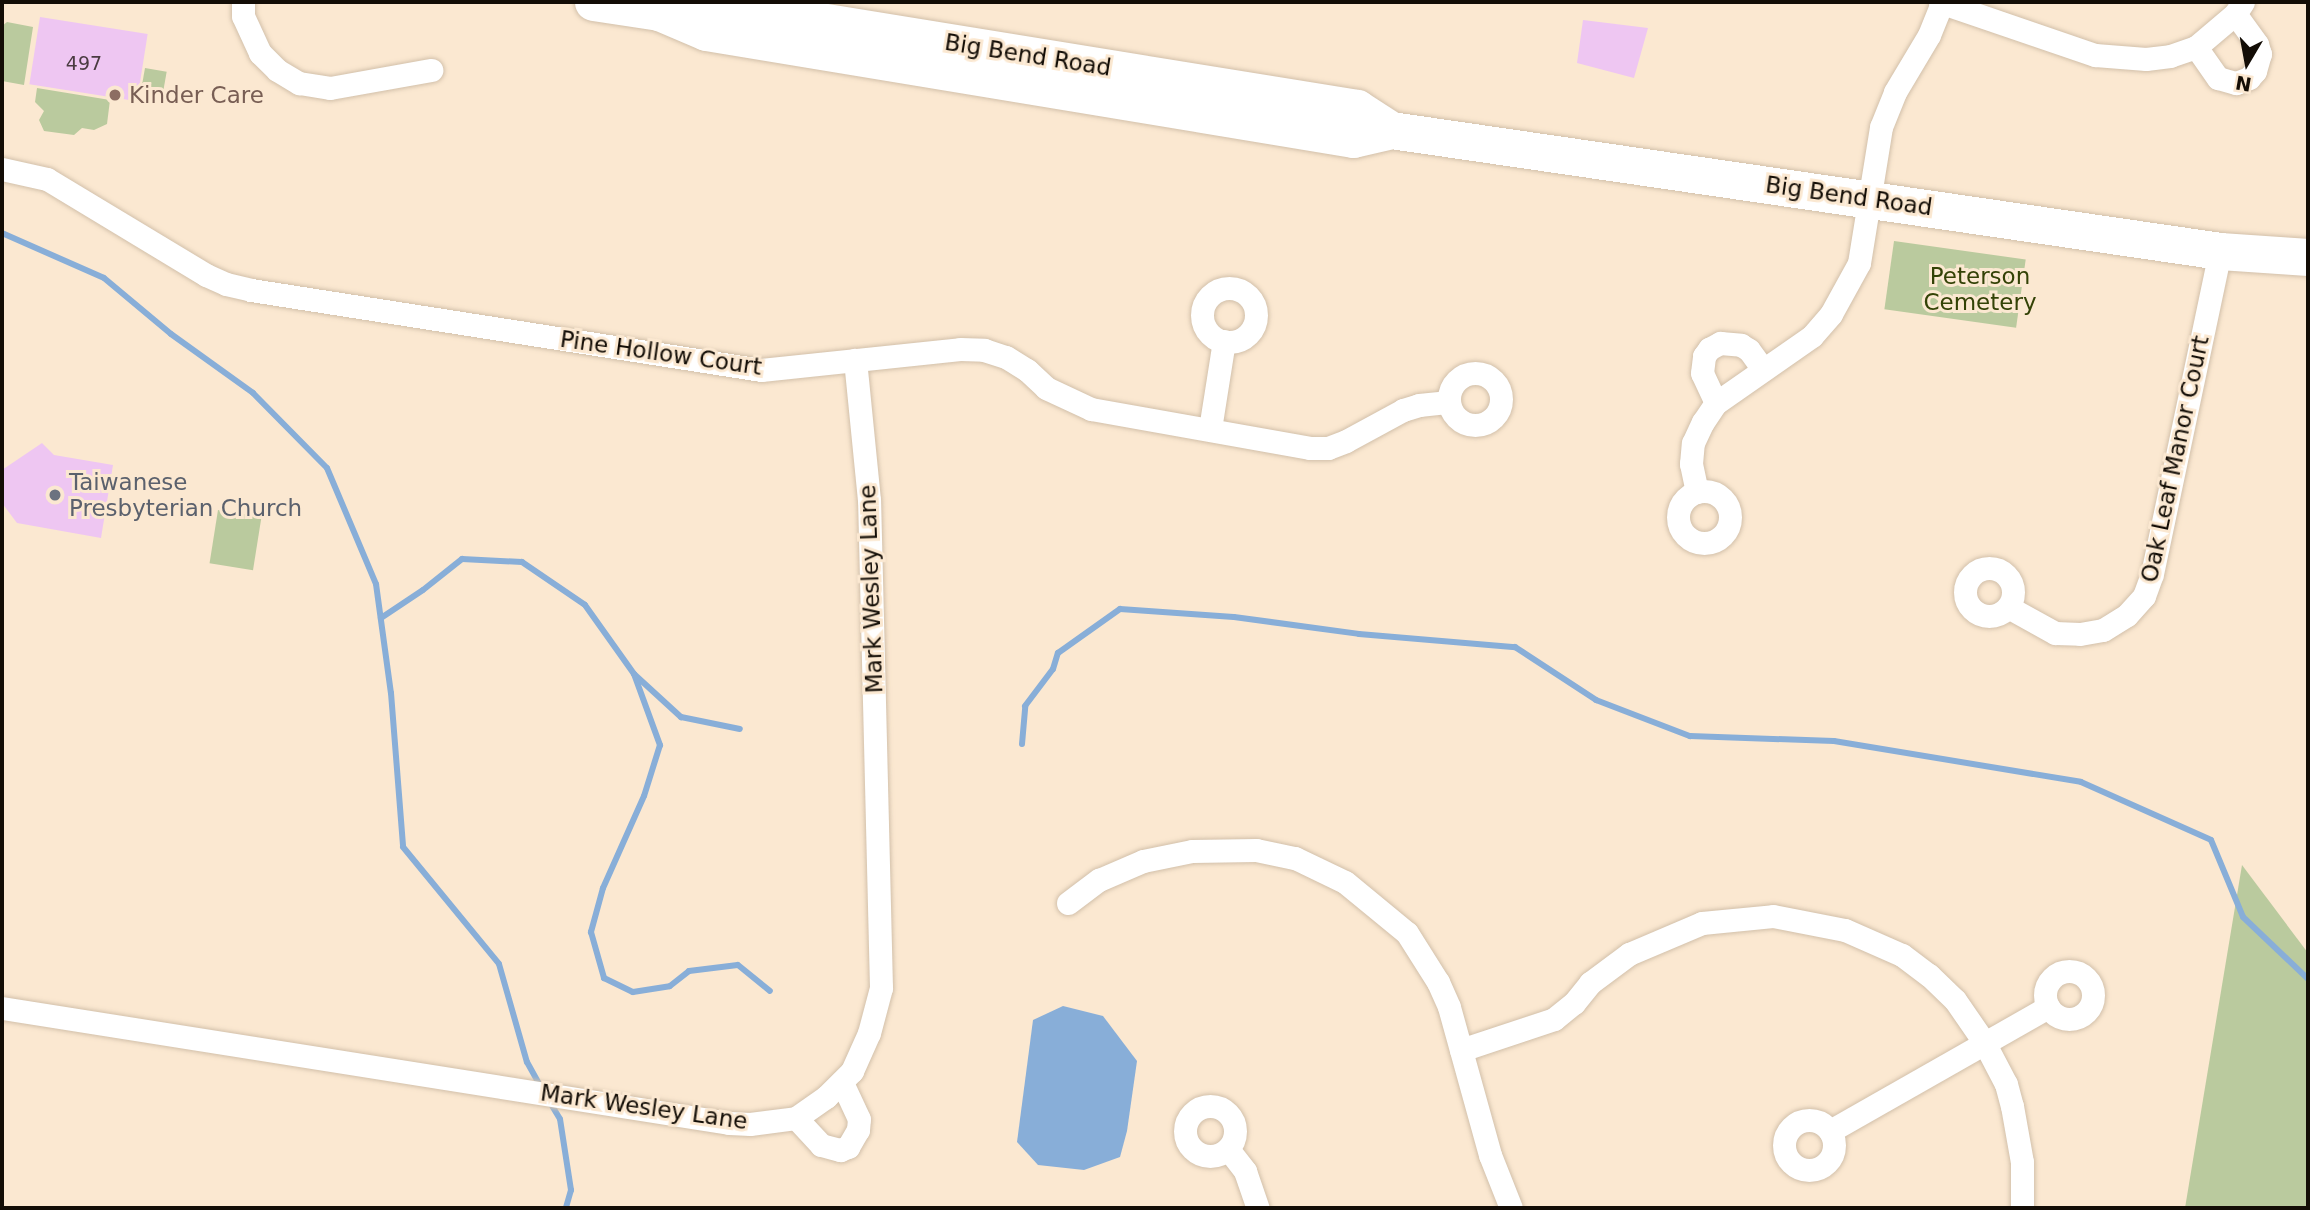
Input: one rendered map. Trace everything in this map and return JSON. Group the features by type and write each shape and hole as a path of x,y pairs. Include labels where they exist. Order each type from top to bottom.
{"main road":[{"name":"Big Bend Road","path":"593,2 660,7 706,33 1353,139 1391,130 2220,251 2308,257"}],"street":[{"path":"243,2 243,16 249,36 260,53 277,70 299,83 330,88 431,70"},
{"path":"1697,492 1691,464 1693,443 1716,403 1812,336 1831,314 1859,263 1867,199 1881,127 1895,92 1929,35 1941,2 2095,55 2146,59 2170,56 2196,47 2239,8 2257,44 2259,63 2249,78 2236,83 2218,78 2196,47"},
{"name":"Pine Hollow Court","path":"2,169 47,179 206,275 238,287 761,370 960,349 984,350 1006,357 1027,370 1046,388 1091,409 1310,447 1328,448 1346,441 1403,410 1419,405 1449,402"},
{"name":"Oak Leaf Manor Court","path":"2008,607 2055,632 2080,634 2103,630 2127,615 2144,596 2152,573 2220,251"},
{"path":"1210,429 1224,341"},
{"path":"1716,403 1702,373 1704,356 1709,349 1720,343 1741,345 1749,350 1763,369"},
{"name":"Mark Wesley Lane","path":"2,1009 729,1123 750,1124 796,1118 842,1083 852,1071 869,1032 881,988 869,499 855,360"},
{"path":"1068,903 1110,875 1143,861 1192,851 1256,850 1295,858 1345,882 1407,933 1438,982 1449,1007 1490,1154 1511,1208"},
{"path":"1461,1050 1554,1019 1609,968 1629,954 1702,923 1773,916 1845,930 1902,955 1955,1000 1984,1042 2006,1084 2012,1106 2022,1162 2022,1208"},
{"path":"1830,1131 2048,1007"},
{"path":"796,1118 821,1145 840,1150 848,1147 858,1130 859,1119 842,1083"},
{"path":"1228,1149 1245,1171 1258,1208"}],"green space":[{"path":"7,22 33,27 24,85 2,81 2,26"},
{"path":"145,68 167,72 163,93 141,89"},
{"path":"37,88 110,100 107,124 94,130 82,128 74,135 44,131 39,120 44,111 35,102"},
{"name":"Peterson Cemetery","path":"1894,241 2026,260 2016,328 1884,309"},
{"path":"218,510 261,517 253,570 210,563"},
{"path":"2242,865 2308,953 2308,1208 2185,1208"}],"water":[{"path":"1063,1006 1103,1016 1137,1061 1127,1131 1120,1157 1084,1170 1038,1165 1017,1142 1033,1020"}],"building":[{"name":"Kinder Care","path":"40,17 148,34 137,101 29,84"},
{"path":"1583,20 1648,28 1634,78 1577,63"},
{"name":"Taiwanese Presbyterian Church","path":"42,443 54,455 113,465 101,538 17,523 2,503 2,470"}],"waterway":[{"path":"2,233 104,278 171,334 253,393 327,468 376,584 391,693 403,847 499,964 527,1062 541,1087"},
{"path":"381,618 462,559 522,562 585,605 634,674 681,717 740,729"},
{"path":"1022,744 1025,706 1053,669 1058,653 1120,609 1234,617 1359,634 1515,647 1596,700 1690,736 1834,741 2081,782 2211,840 2243,917 2308,979"},
{"path":"634,674 660,745 644,796 603,888 591,932 604,978 633,992 670,986 689,971 738,965 770,991"},
{"path":"548,1099 560,1119 571,1190 566,1208"}],"place":[{"name":"Kinder Care","path":"115,95"},
{"name":"Taiwanese Presbyterian Church","path":"55,495"}]}
